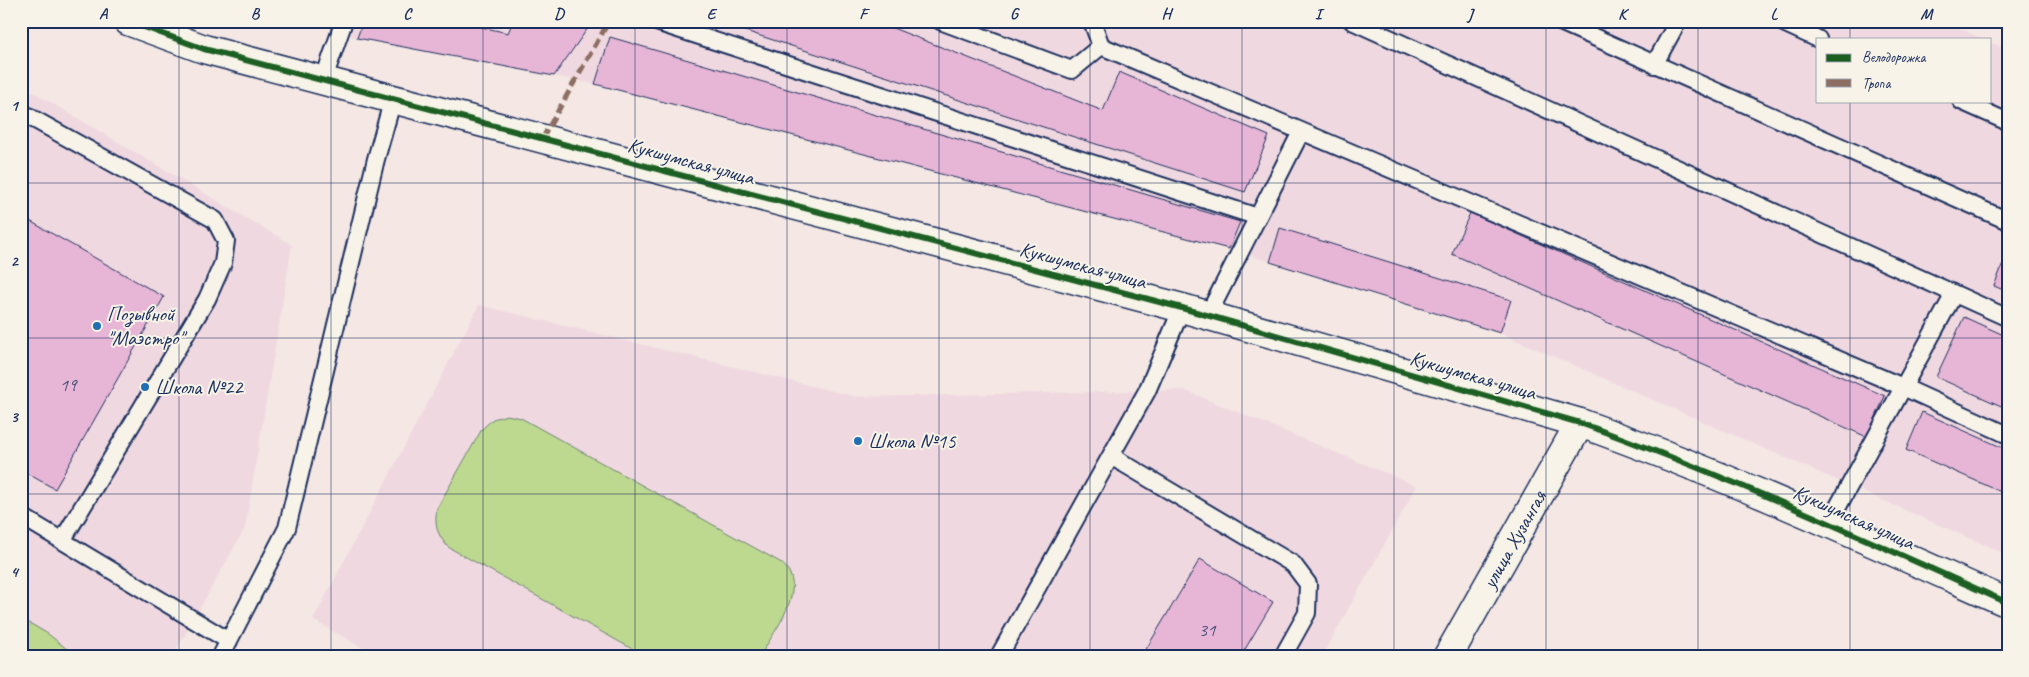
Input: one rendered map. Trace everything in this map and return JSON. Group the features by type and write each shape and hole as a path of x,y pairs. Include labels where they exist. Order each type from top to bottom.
{"street":[{"name":"Кукшумская улица","path":"128,21 204,49 1208,315 1580,423 1644,446 1829,523 2008,603"},
{"name":"улица Хузангая","path":"1448,656 1580,423"}],"lane":[{"path":"324,81 344,21"},
{"path":"653,21 1258,217"},
{"path":"940,21 1072,70 1101,46"},
{"path":"1092,21 1101,46 1903,387 2008,435"},
{"path":"1352,21 2008,318"},
{"path":"1558,21 2008,221"},
{"path":"1654,65 1678,21"},
{"path":"1779,21 1816,38"},
{"path":"222,656 287,528 376,159 393,99"},
{"path":"1963,102 2008,122"},
{"path":"21,112 215,220 226,241 223,263 207,298 62,541"},
{"path":"1208,315 1301,132"},
{"path":"1829,523 1954,294"},
{"path":"999,656 1147,391 1182,308"},
{"path":"1111,456 1293,564 1308,584 1307,612 1283,656"},
{"path":"21,516 229,641"}],"shaded area":[{"path":"312,21 1945,21 1981,38 1816,38 1816,102 1992,102 1992,43 2008,50 2008,555 1500,333 1229,249 595,84 357,38"},
{"name":"Школа №22","path":"21,85 292,245 245,528 173,656 21,656"},
{"name":"Школа №15","path":"479,305 857,397 1184,390 1417,486 1322,656 377,656 313,620"}],"green space":[{"path":"507,415 521,418 783,564 790,574 792,594 784,616 760,656 645,656 448,547 437,529 437,508 482,429 493,419"},
{"path":"21,618 48,634 76,656 21,656"}],"building":[{"path":"363,21 455,21 508,33 513,21 593,21 554,76 357,38"},
{"path":"714,21 875,21 1103,111 1119,72 1269,136 1245,192"},
{"path":"610,37 1240,222 1229,249 595,84"},
{"path":"1470,213 1885,396 1867,437 1452,254"},
{"path":"21,216 164,297 55,489 21,470"},
{"path":"1280,228 1511,300 1500,333 1270,262"},
{"path":"2008,254 2008,292 1994,286"},
{"path":"1964,317 2008,337 2008,409 1936,377"},
{"path":"1922,412 2008,450 2008,495 1906,450"},
{"path":"1200,559 1273,602 1241,656 1142,656"}],"marked path":[{"path":"542,139 609,21"}],"cycle path":[{"path":"128,21 204,49 1182,308 1580,423 1742,486 2008,603"}],"place":[{"name":"Позывной \"Маэстро\"","path":"97,326"},
{"name":"Школа №22","path":"145,387"},
{"name":"Школа №15","path":"858,441"}]}
